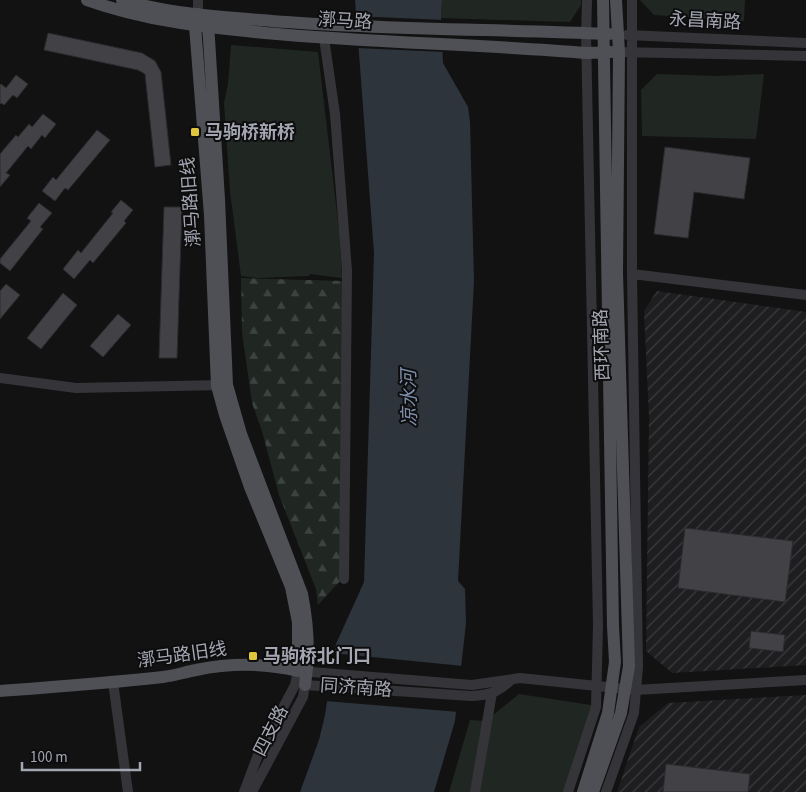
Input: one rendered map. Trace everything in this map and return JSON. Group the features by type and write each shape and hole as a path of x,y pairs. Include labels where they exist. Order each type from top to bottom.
{"main road":[{"name":"漷马路","path":"87,0 125,12 328,38 604,52"},
{"name":"漷马路","path":"122,0 162,10 200,23 603,34"},
{"name":"西环南路","path":"583,792 608,713 615,662 602,0"},
{"name":"西环南路","path":"593,792 631,689 618,273 619,52 616,0"},
{"name":"漷马路旧线","path":"0,691 169,676 198,669 237,665 268,666 307,676 291,586 250,487 225,415 222,385 219,199 200,23"},
{"name":"永昌南路","path":"603,34 617,34"},
{"name":"永昌南路","path":"604,52 619,52"}],"street":[{"path":"198,0 200,23"},
{"path":"568,792 596,706 598,625 586,52 587,0"},
{"path":"606,792 634,713 631,689 638,667 632,274 632,0"},
{"name":"永昌南路","path":"617,34 806,43"},
{"path":"328,38 348,271 344,579"},
{"name":"永昌南路","path":"619,52 806,56"},
{"path":"618,208 632,170"},
{"path":"632,274 806,295"},
{"path":"0,378 76,388 222,385"},
{"path":"622,424 634,387"},
{"name":"同济南路","path":"307,676 318,686 471,696 500,690 511,680"},
{"name":"同济南路","path":"307,676 472,685 520,678 631,689 806,680"},
{"name":"四支路","path":"244,792 258,755 295,685 307,676"},
{"name":"四支路","path":"252,792 302,697 307,676"},
{"path":"113,682 125,791"},
{"path":"475,792 492,693"}],"shaded area":[{"path":"657,291 806,312 806,665 672,673 646,651 649,417 644,311"},
{"path":"806,695 806,792 617,792 639,727 668,703"}],"green space":[{"path":"442,0 581,0 581,5 570,22 441,18"},
{"path":"640,0 745,0 744,21 654,15"},
{"path":"231,45 318,52 339,230 342,278 310,274 309,276 258,278 241,276 230,191 224,103 228,84"},
{"path":"657,74 717,76 764,74 756,139 642,136 641,90"},
{"path":"241,278 344,281 341,580 318,605 316,589 279,495 262,431 252,403 242,332"},
{"path":"519,694 591,705 598,713 568,792 449,792 470,720 486,721"}],"water":[{"name":"凉水河","path":"355,0 442,0 443,63 468,107 470,122 474,281 458,581 465,589 466,623 455,721 434,792 300,792 319,740 325,715 336,644 364,582 374,253"}],"pier":[{"path":"354,16 444,20 445,52 357,48"},
{"path":"332,653 463,666 459,712 325,701"}],"building":[{"path":"48,33 142,53 155,61 161,72 171,165 155,167 145,74 138,70 44,50"},
{"path":"16,75 28,84 17,98 13,95 4,105 0,104 0,85 6,88"},
{"path":"43,114 56,124 45,138 42,135 31,149 28,146 6,173 10,175 0,187 0,154 16,135 18,137 29,124 32,127"},
{"path":"97,130 110,140 68,190 65,188 55,201 42,191 53,177 56,180"},
{"path":"665,147 750,158 744,199 694,192 688,238 654,234"},
{"path":"121,200 133,210 124,221 126,223 93,263 90,260 74,279 63,269 78,250 81,253"},
{"path":"39,203 52,213 40,227 43,229 10,271 0,263 0,259 31,221 27,218"},
{"path":"164,207 182,207 177,358 159,358"},
{"path":"6,284 20,295 0,319 0,291"},
{"path":"63,293 77,305 41,349 27,338"},
{"path":"118,314 131,325 103,357 90,346"},
{"path":"685,528 793,541 785,602 678,588"},
{"path":"751,631 785,635 783,652 749,648"},
{"path":"666,764 750,774 748,792 663,792"}],"place":[{"name":"马驹桥新桥","path":"195,132"},
{"name":"马驹桥北门口","path":"253,656"}]}
